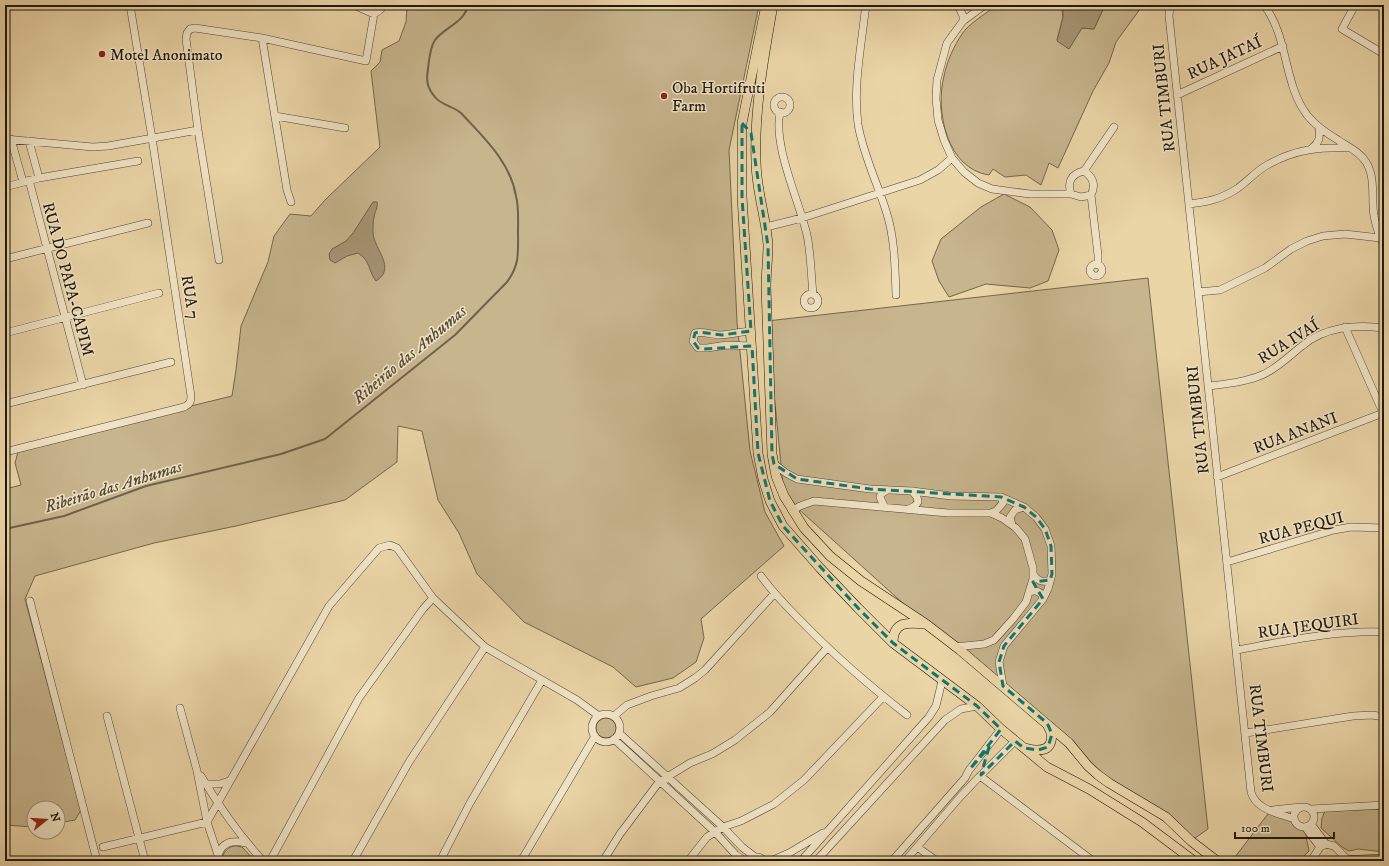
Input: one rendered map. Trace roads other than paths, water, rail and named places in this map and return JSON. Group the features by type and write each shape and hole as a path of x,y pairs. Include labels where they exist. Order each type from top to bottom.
{"main road":[{"path":"766,5 742,123 742,197 758,453 763,479 770,501 783,526 800,546 858,608 893,642 942,681 977,706 1001,729 1047,767 1089,789 1142,822 1194,861"},
{"path":"773,5 762,71 756,143 756,163 758,187 766,227 768,246 766,285 771,446 776,476 784,496 804,528 830,556 844,568 926,624 1047,723 1069,743 1088,766 1098,775 1166,817 1191,841 1216,861"},
{"path":"742,123 750,129 753,153 756,163"},
{"path":"893,642 893,636 899,626 913,623 926,624"},
{"path":"1024,748 1038,750 1048,747 1051,742 1052,734 1047,723"},
{"path":"1334,861 1382,859"}],"street":[{"name":"RUA 7","path":"5,452 184,407 191,401 192,396 130,5"},
{"path":"354,5 374,14"},
{"path":"219,260 198,130 186,39 187,33 190,29 195,28 262,38 366,61 374,14 384,5"},
{"path":"867,5 858,75 858,124 865,151 888,215 892,237 896,295"},
{"path":"958,5 963,21"},
{"path":"985,5 963,21 947,43 937,80 936,98 938,120 944,140 952,158 964,172 978,183 992,190 1030,194 1071,194 1081,197 1091,195"},
{"name":"RUA TIMBURI","path":"1170,5 1169,16 1177,95 1217,477 1253,798 1264,808 1294,819"},
{"path":"1264,5 1271,15 1278,30 1298,100 1307,115 1319,128 1351,148 1366,162 1372,183 1374,216 1380,238 1384,245"},
{"path":"1355,5 1342,29 1384,54"},
{"path":"262,38 287,190 291,202"},
{"name":"RUA JATAÍ","path":"1177,95 1283,46"},
{"path":"780,112 779,132 782,150 807,237 813,294"},
{"path":"275,116 345,128"},
{"path":"1084,171 1114,127"},
{"path":"1312,149 1317,145 1320,138 1319,128"},
{"path":"8,139 93,147 108,146 198,130"},
{"name":"RUA DO PAPA-CAPIM","path":"8,139 26,181 47,248 83,385"},
{"path":"29,141 39,178"},
{"path":"1189,204 1208,202 1223,198 1270,163 1296,153 1312,149 1351,148"},
{"path":"766,227 802,218 920,180 938,170 952,158"},
{"path":"5,187 39,178 138,161"},
{"path":"1071,194 1069,188 1072,176 1078,172 1084,171 1089,174 1094,184 1091,195 1098,264"},
{"path":"5,259 148,223"},
{"path":"1198,292 1220,290 1264,268 1291,249 1307,241 1323,236 1345,234 1380,238"},
{"path":"5,333 159,293"},
{"name":"RUA IVAÍ","path":"1208,386 1241,382 1263,374 1278,366 1308,341 1331,331 1345,327 1360,326 1384,328"},
{"path":"1345,327 1384,414"},
{"path":"751,331 722,335 699,332 695,333 693,341 698,348 703,349 727,345 752,346"},
{"path":"5,404 171,362"},
{"name":"RUA ANANI","path":"1217,477 1384,414"},
{"path":"774,464 797,479 870,489 912,491 951,496 1001,497 1024,507 1036,517 1045,529 1051,546 1052,574 1048,589 1043,599 1004,646 999,662 1003,686"},
{"path":"884,506 880,497 881,494 887,490"},
{"path":"909,509 915,506 918,502 917,497 912,491"},
{"path":"991,513 1000,508 1003,503 1001,497"},
{"path":"792,511 800,506 814,501 884,506 948,513 991,513 1012,525 1025,539 1032,562 1033,579 1026,602 994,640 984,644 955,647"},
{"path":"1012,525 1010,517 1012,513 1024,507"},
{"name":"RUA PEQUI","path":"1227,562 1334,530 1351,527 1384,528"},
{"path":"103,847 207,822 329,606 379,548 390,545 397,548 433,598 485,647 577,700 599,716"},
{"path":"1033,574 1038,580 1050,580"},
{"path":"761,576 774,594 827,648 907,715"},
{"path":"1029,592 1039,592 1043,599"},
{"path":"614,716 627,705 650,696 679,688 695,678 705,670 774,594"},
{"path":"270,861 359,698 423,609 433,598"},
{"path":"30,601 97,861"},
{"name":"RUA JEQUIRI","path":"1237,650 1331,634 1359,631 1384,632"},
{"path":"353,861 409,762 485,647"},
{"path":"603,861 620,834 660,782 690,764 712,754 734,740 770,712 827,648"},
{"path":"440,861 470,803 542,680"},
{"path":"800,861 929,717 936,706 942,681"},
{"path":"688,861 707,837 723,827 741,821 774,804 804,780 884,697"},
{"path":"816,861 945,720 961,709 977,706"},
{"path":"180,708 197,770 207,822 219,858"},
{"path":"609,714 614,716 618,720 620,726 619,733 614,739 607,742 600,740 595,736 592,728 594,721 599,716 609,714"},
{"path":"1246,732 1353,716 1372,715 1384,717"},
{"path":"107,716 145,861"},
{"path":"892,861 965,778 1001,729"},
{"path":"619,733 723,827 752,859 759,857 764,861"},
{"path":"521,861 595,736"},
{"path":"614,739 715,832 744,861"},
{"path":"905,861 960,797 1015,740"},
{"path":"973,766 977,766 981,771 980,776 972,778 969,775 973,766"},
{"path":"197,770 217,803 246,843 263,861"},
{"path":"980,776 1093,861"},
{"path":"205,784 220,784 229,782"},
{"path":"1348,860 1334,846 1323,845 1308,826 1298,825 1294,819 1295,812 1300,807 1306,806 1311,809 1384,805"},
{"name":"RUA TIMBURI","path":"1271,810 1300,807"},
{"path":"1308,826 1314,819 1311,809"},
{"path":"771,861 789,853 830,828"},
{"path":"914,837 919,839 918,847"},
{"path":"219,858 221,848 228,843 236,841 246,843"},
{"path":"907,844 909,848 918,847 937,861"},
{"path":"1311,861 1323,845"}],"waterway":[{"name":"Ribeirão das Anhumas","path":"5,529 64,516 146,486 281,454 325,439 455,335 507,282 514,270 518,252 518,209 513,183 502,161 494,150 461,113 444,104 432,94 427,80 429,58 433,43 439,35 463,16 468,5"}],"place":[{"name":"Motel Anonimato","path":"102,54"},
{"name":"Oba Hortifruti Farm","path":"664,96"}]}
